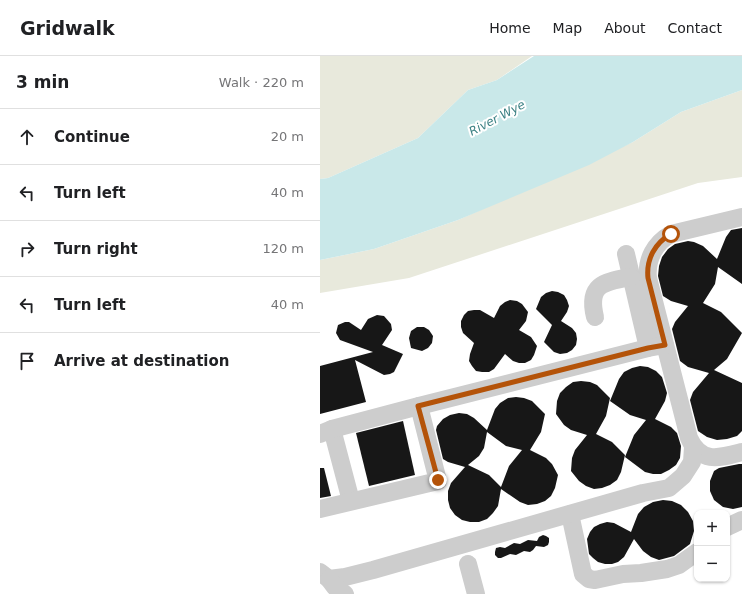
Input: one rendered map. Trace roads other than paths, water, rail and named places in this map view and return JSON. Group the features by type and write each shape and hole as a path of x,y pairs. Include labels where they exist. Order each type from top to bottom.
{"lane":[{"path":"657,346 647,268 653,253 664,238 671,234 742,217"},
{"path":"626,254 631,277 693,447 700,454 709,457 721,457 742,452"},
{"path":"595,317 592,305 595,292 602,285 615,280 631,277"},
{"path":"351,501 326,431 418,406 657,346"},
{"path":"320,509 438,480 418,406"},
{"path":"324,575 345,577 373,570 643,493 669,488 683,476 692,462 693,447"},
{"path":"570,514 583,574 589,579 595,580 623,574 667,569 679,565 694,554"},
{"path":"730,526 742,520"},
{"path":"468,564 476,594"},
{"path":"324,575 335,587 345,594"}],"water":[{"name":"River Wye","path":"534,56 742,56 742,90 681,112 633,142 589,165 458,220 374,249 320,260 320,179 328,178 418,138 468,90 497,80"}]}
